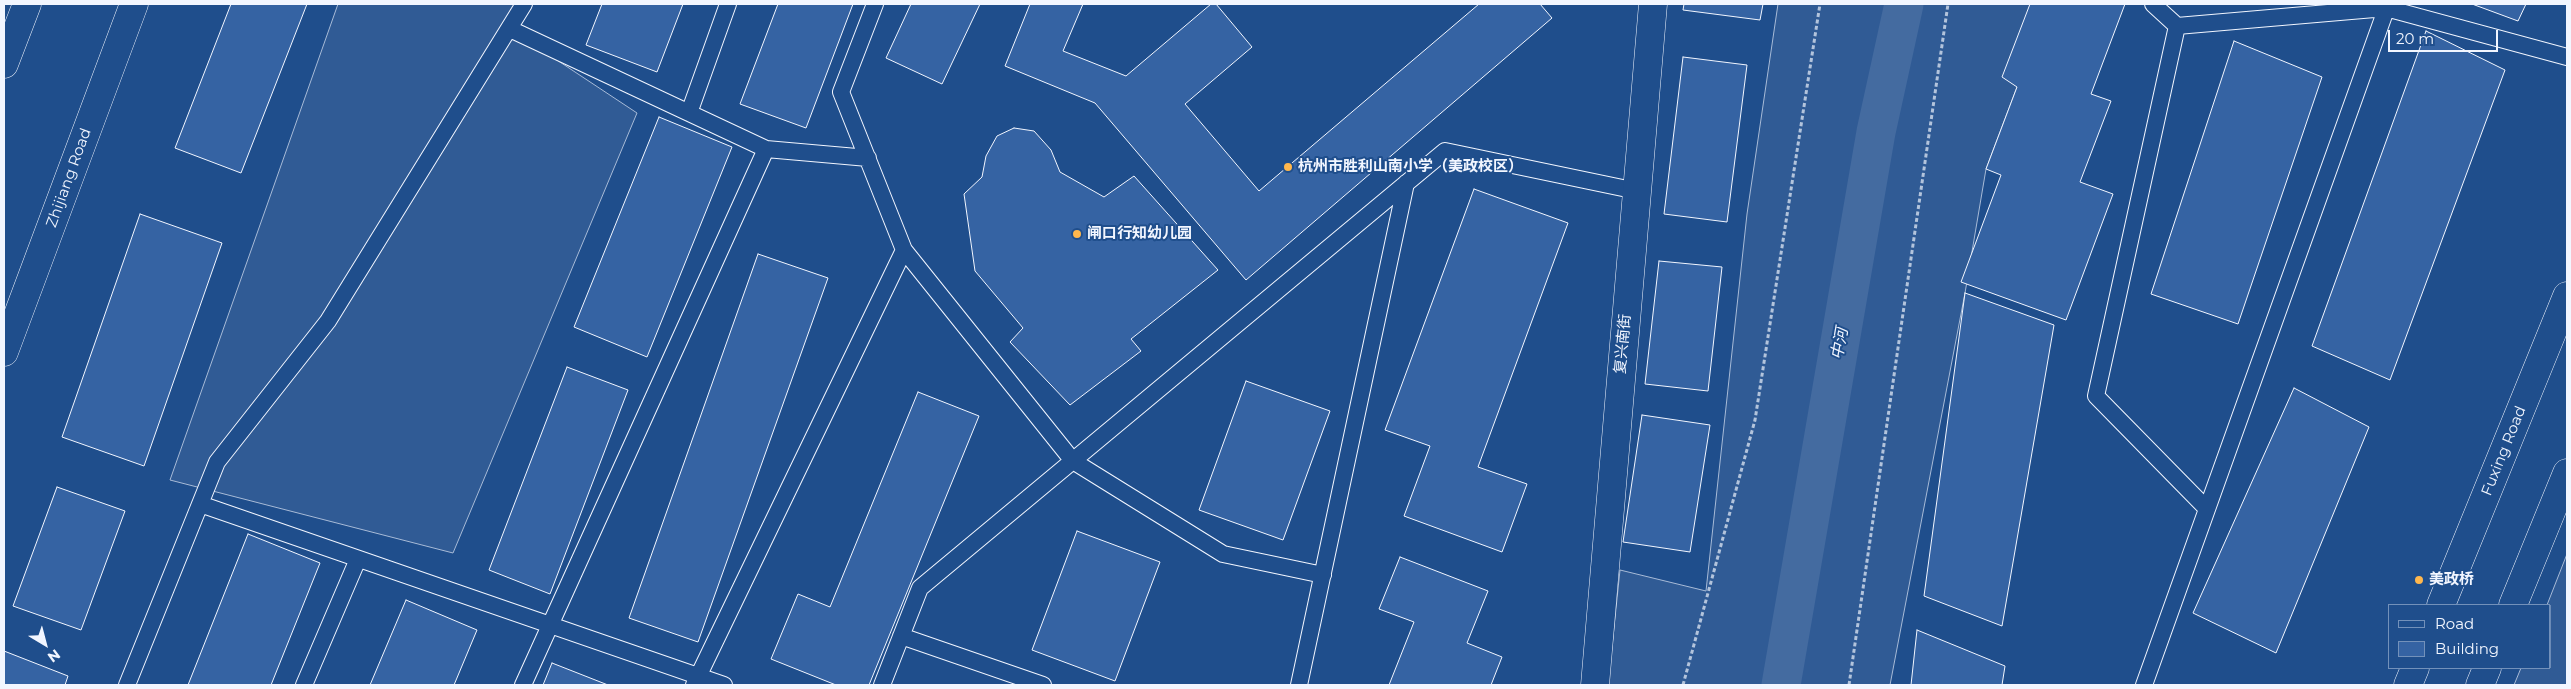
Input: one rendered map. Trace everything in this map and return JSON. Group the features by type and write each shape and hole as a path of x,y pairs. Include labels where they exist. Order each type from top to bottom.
{"main road":[{"path":"4,64 27,4"},
{"name":"Zhijiang Road","path":"4,352 134,4"},
{"name":"复兴南街","path":"1594,685 1653,4"},
{"name":"Fuxing Road","path":"2441,604 2567,296"},
{"path":"2513,604 2567,473"},
{"path":"2408,685 2415,669"},
{"path":"2480,685 2487,669"}],"lane":[{"path":"127,685 217,462 328,321 524,4"},
{"path":"689,113 728,4"},
{"path":"875,4 841,92 904,250 1073,461 1224,554 1323,575"},
{"path":"2153,4 2178,26 2387,6 2567,56"},
{"path":"2144,685 2387,6"},
{"path":"2178,26 2096,396 2207,509"},
{"path":"510,29 766,149 868,158"},
{"path":"523,685 552,626 766,149"},
{"path":"882,685 920,588 1445,151 1637,191"},
{"path":"1299,685 1406,183"},
{"path":"696,681 904,250"},
{"path":"200,504 552,626 696,681 724,685"},
{"path":"304,685 358,559"},
{"path":"901,636 1043,685"}],"path":[{"path":"1683,685 1755,420 1820,4"},
{"path":"1849,685 1948,4"}],"shaded area":[{"path":"338,4 524,4 510,29 637,113 453,553 170,480"},
{"path":"1778,4 1888,4 1832,295 1765,685 1608,685 1620,570 1706,591 1747,214"},
{"path":"1908,4 2035,4 2017,87 1986,169 1965,293 1890,685 1781,685 1833,384"},
{"path":"2567,554 2567,685 2514,685 2521,669 2551,669 2551,604 2547,604"}],"building":[{"path":"231,4 307,4 241,173 175,148"},
{"path":"602,4 683,4 657,72 586,45"},
{"path":"778,4 853,4 806,128 740,104"},
{"path":"911,4 980,4 942,84 886,58"},
{"path":"1030,4 1083,4 1063,51 1126,76 1211,4 1216,4 1252,47 1185,104 1259,191 1479,4 1540,4 1552,18 1246,280 1095,103 1005,66"},
{"path":"1684,4 1763,4 1760,20 1683,10"},
{"path":"2030,4 2125,4 2091,94 2111,101 2080,182 2113,194 2066,320 1961,282 2001,175 1986,169 2017,87 2002,77"},
{"path":"2472,4 2526,4 2518,21"},
{"path":"2426,31 2505,70 2390,380 2312,346"},
{"path":"2234,41 2322,77 2238,324 2151,294"},
{"path":"1683,57 1747,65 1727,222 1664,214"},
{"path":"659,117 732,147 647,357 574,327"},
{"name":"闸口行知幼儿园","path":"1014,128 1034,131 1051,150 1060,172 1104,197 1134,176 1218,270 1131,339 1141,351 1070,405 1010,342 1023,328 975,271 964,194 982,177 986,156 997,136"},
{"path":"1474,189 1568,223 1478,467 1527,484 1502,552 1404,516 1430,446 1385,430"},
{"path":"140,214 222,243 144,466 62,437"},
{"path":"758,254 828,278 698,642 629,618"},
{"path":"1659,261 1722,267 1708,391 1645,384"},
{"path":"1965,293 2054,325 2002,626 1924,596"},
{"path":"567,367 628,390 550,594 489,570"},
{"path":"1246,381 1330,411 1283,540 1199,510"},
{"path":"2294,388 2369,427 2276,653 2193,613"},
{"path":"918,392 979,416 869,685 836,685 771,659 798,594 830,607"},
{"path":"1642,415 1710,425 1690,552 1623,542"},
{"path":"57,487 125,511 81,630 13,606"},
{"path":"1077,531 1160,562 1115,681 1032,650"},
{"path":"248,534 320,563 271,685 188,685"},
{"path":"1400,557 1488,591 1467,643 1502,657 1491,685 1389,685 1414,622 1379,609"},
{"path":"406,600 477,630 454,685 370,685"},
{"path":"1917,630 2005,666 2002,685 1911,685"},
{"path":"4,651 68,676 65,685 4,685"},
{"path":"552,663 608,685 543,685"}],"waterway":[{"name":"中河","path":"1781,685 1876,132 1904,4"}],"place":[{"name":"杭州市胜利山南小学（美政校区）","path":"1288,167"},
{"name":"闸口行知幼儿园","path":"1077,234"},
{"name":"美政桥","path":"2419,580"}]}
